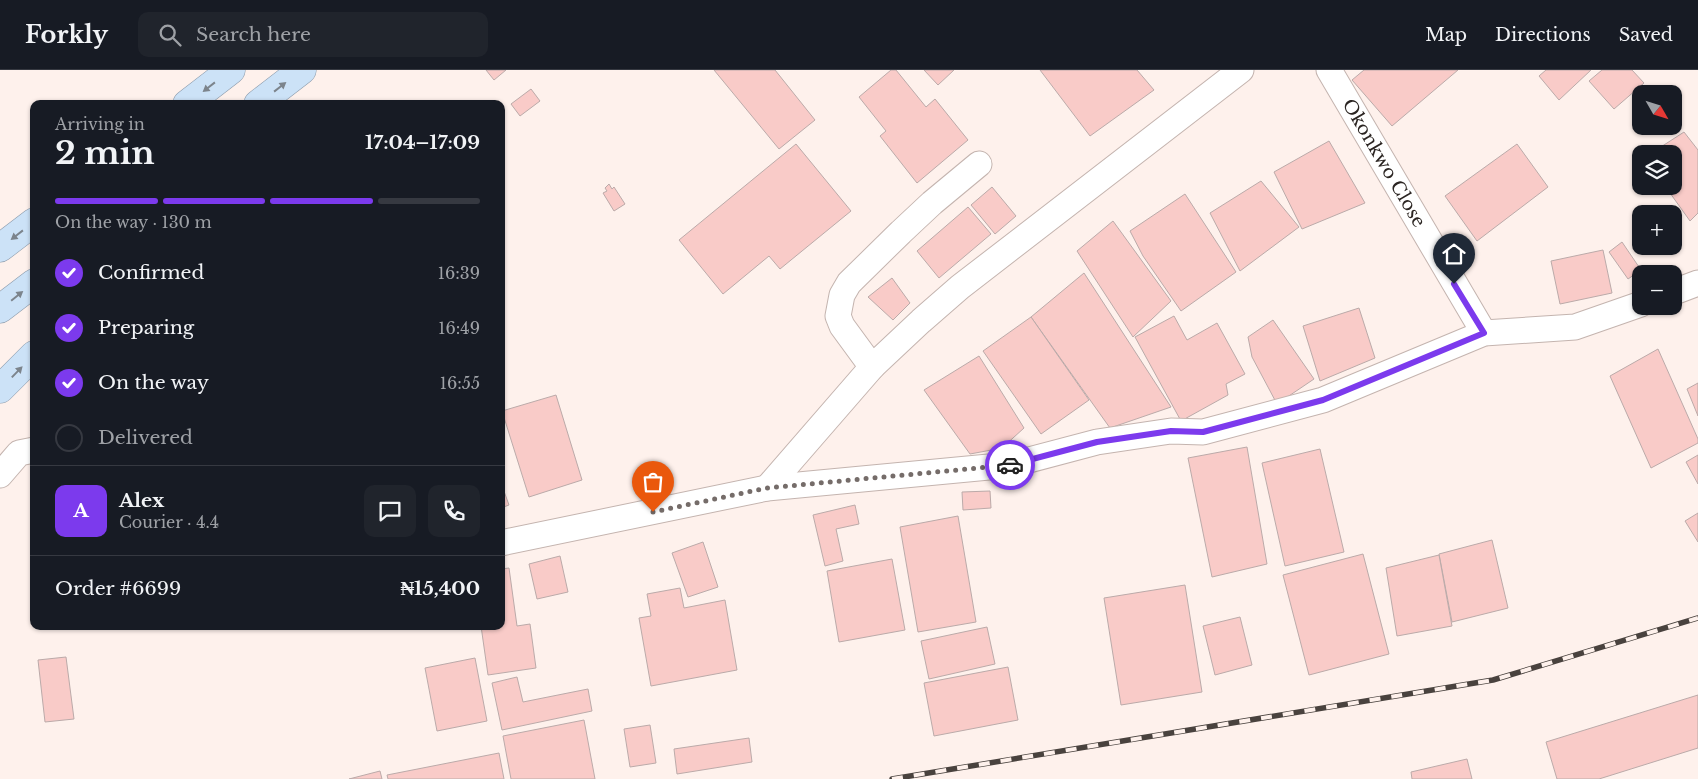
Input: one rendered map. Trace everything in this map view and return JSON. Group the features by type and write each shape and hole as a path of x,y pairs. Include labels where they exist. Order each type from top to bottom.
{"highway":[{"path":"192,100 231,70"},
{"path":"264,100 302,70"},
{"path":"0,248 30,225"},
{"path":"0,309 30,285"},
{"path":"0,389 30,359"}],"street":[{"path":"767,488 872,366 921,321 960,287 1241,70"},
{"name":"Okonkwo Close","path":"1329,70 1484,333"},
{"path":"872,366 842,326 838,316 842,295 849,283 901,232 979,164"},
{"path":"1682,289 1698,283"},
{"path":"505,542 767,488 1010,465 1097,442 1171,431 1203,432 1323,400 1484,333 1575,327 1632,307"},
{"path":"0,475 19,453 30,451"}],"building":[{"path":"486,70 506,70 494,80"},
{"path":"714,70 775,70 815,120 779,149"},
{"path":"891,70 896,70 926,107 935,99 968,140 917,183 880,136 886,131 859,97"},
{"path":"924,70 954,70 938,85"},
{"path":"1040,70 1137,70 1154,90 1090,136"},
{"path":"1364,70 1458,70 1392,126 1352,80"},
{"path":"1546,70 1591,70 1559,100 1539,76"},
{"path":"1602,70 1632,70 1644,83 1642,85 1632,85 1632,93 1614,109 1589,81"},
{"path":"531,89 540,101 520,116 511,104"},
{"path":"1684,132 1698,150 1698,213 1690,221 1682,210 1682,205 1679,205 1671,195 1682,195 1682,145 1664,145"},
{"path":"1329,141 1365,203 1302,229 1274,172"},
{"path":"796,144 851,211 780,269 769,256 723,294 679,240"},
{"path":"1517,144 1548,187 1477,241 1445,196"},
{"path":"1261,181 1299,227 1240,271 1210,213"},
{"path":"609,184 612,189 614,187 625,204 614,211 603,193 607,191 605,188"},
{"path":"992,187 1016,216 995,234 971,205"},
{"path":"1185,194 1236,272 1181,311 1143,256 1130,231"},
{"path":"968,207 991,234 939,278 917,251"},
{"path":"1113,221 1171,301 1133,337 1077,251"},
{"path":"1622,242 1638,265 1632,265 1632,276 1628,279 1609,252"},
{"path":"1603,250 1612,293 1560,304 1551,261"},
{"path":"1084,273 1171,407 1110,428 1031,317"},
{"path":"892,278 910,303 893,320 868,297"},
{"path":"1359,308 1375,358 1320,381 1303,326"},
{"path":"1174,316 1187,340 1217,323 1245,374 1226,384 1228,395 1181,421 1135,337"},
{"path":"1031,317 1089,400 1041,434 983,351"},
{"path":"1273,320 1314,379 1277,404 1252,357 1248,337"},
{"path":"1658,349 1698,439 1698,443 1651,468 1610,376"},
{"path":"979,356 1024,428 1002,448 970,454 924,390"},
{"path":"1698,383 1698,416 1687,389"},
{"path":"556,395 582,480 529,497 505,421 505,410"},
{"path":"1247,447 1267,564 1212,577 1188,458"},
{"path":"1320,449 1344,552 1285,566 1262,463"},
{"path":"1698,455 1698,484 1686,462"},
{"path":"990,491 991,508 963,510 962,492"},
{"path":"505,494 509,505 505,506"},
{"path":"855,505 859,524 836,529 843,561 825,566 813,515"},
{"path":"1698,513 1698,542 1685,521"},
{"path":"958,516 976,622 918,632 900,527"},
{"path":"1492,540 1508,608 1452,622 1439,554"},
{"path":"703,542 718,587 688,597 672,553"},
{"path":"1363,554 1389,654 1309,675 1283,575"},
{"path":"1439,555 1452,626 1397,636 1386,568"},
{"path":"560,556 568,592 537,599 529,564"},
{"path":"892,559 905,630 839,642 827,571"},
{"path":"505,568 509,568 517,626 530,624 536,668 488,675 482,630 505,630"},
{"path":"1185,585 1202,692 1121,705 1104,598"},
{"path":"680,588 684,608 725,600 737,670 651,686 639,618 651,616 647,594"},
{"path":"1240,617 1252,665 1215,675 1203,626"},
{"path":"987,627 995,664 929,679 921,641"},
{"path":"66,657 74,719 45,722 38,660"},
{"path":"475,658 487,721 437,731 425,668"},
{"path":"1008,667 1018,720 934,736 924,683"},
{"path":"517,677 523,702 588,689 592,711 502,730 492,683"},
{"path":"1698,695 1698,748 1599,779 1557,779 1546,742"},
{"path":"584,720 595,779 511,779 503,736"},
{"path":"650,725 656,763 630,767 624,729"},
{"path":"749,738 752,762 677,774 674,749"},
{"path":"499,753 504,779 388,779 387,775"},
{"path":"1467,759 1472,779 1412,779 1411,772"},
{"path":"380,771 382,779 349,779"}],"railway":[{"path":"892,779 1493,680 1698,618"}],"way so far":[{"path":"653,512 767,488 1010,465"}],"route":[{"path":"1010,465 1097,442 1171,431 1203,432 1323,400 1484,333 1454,284"}]}
